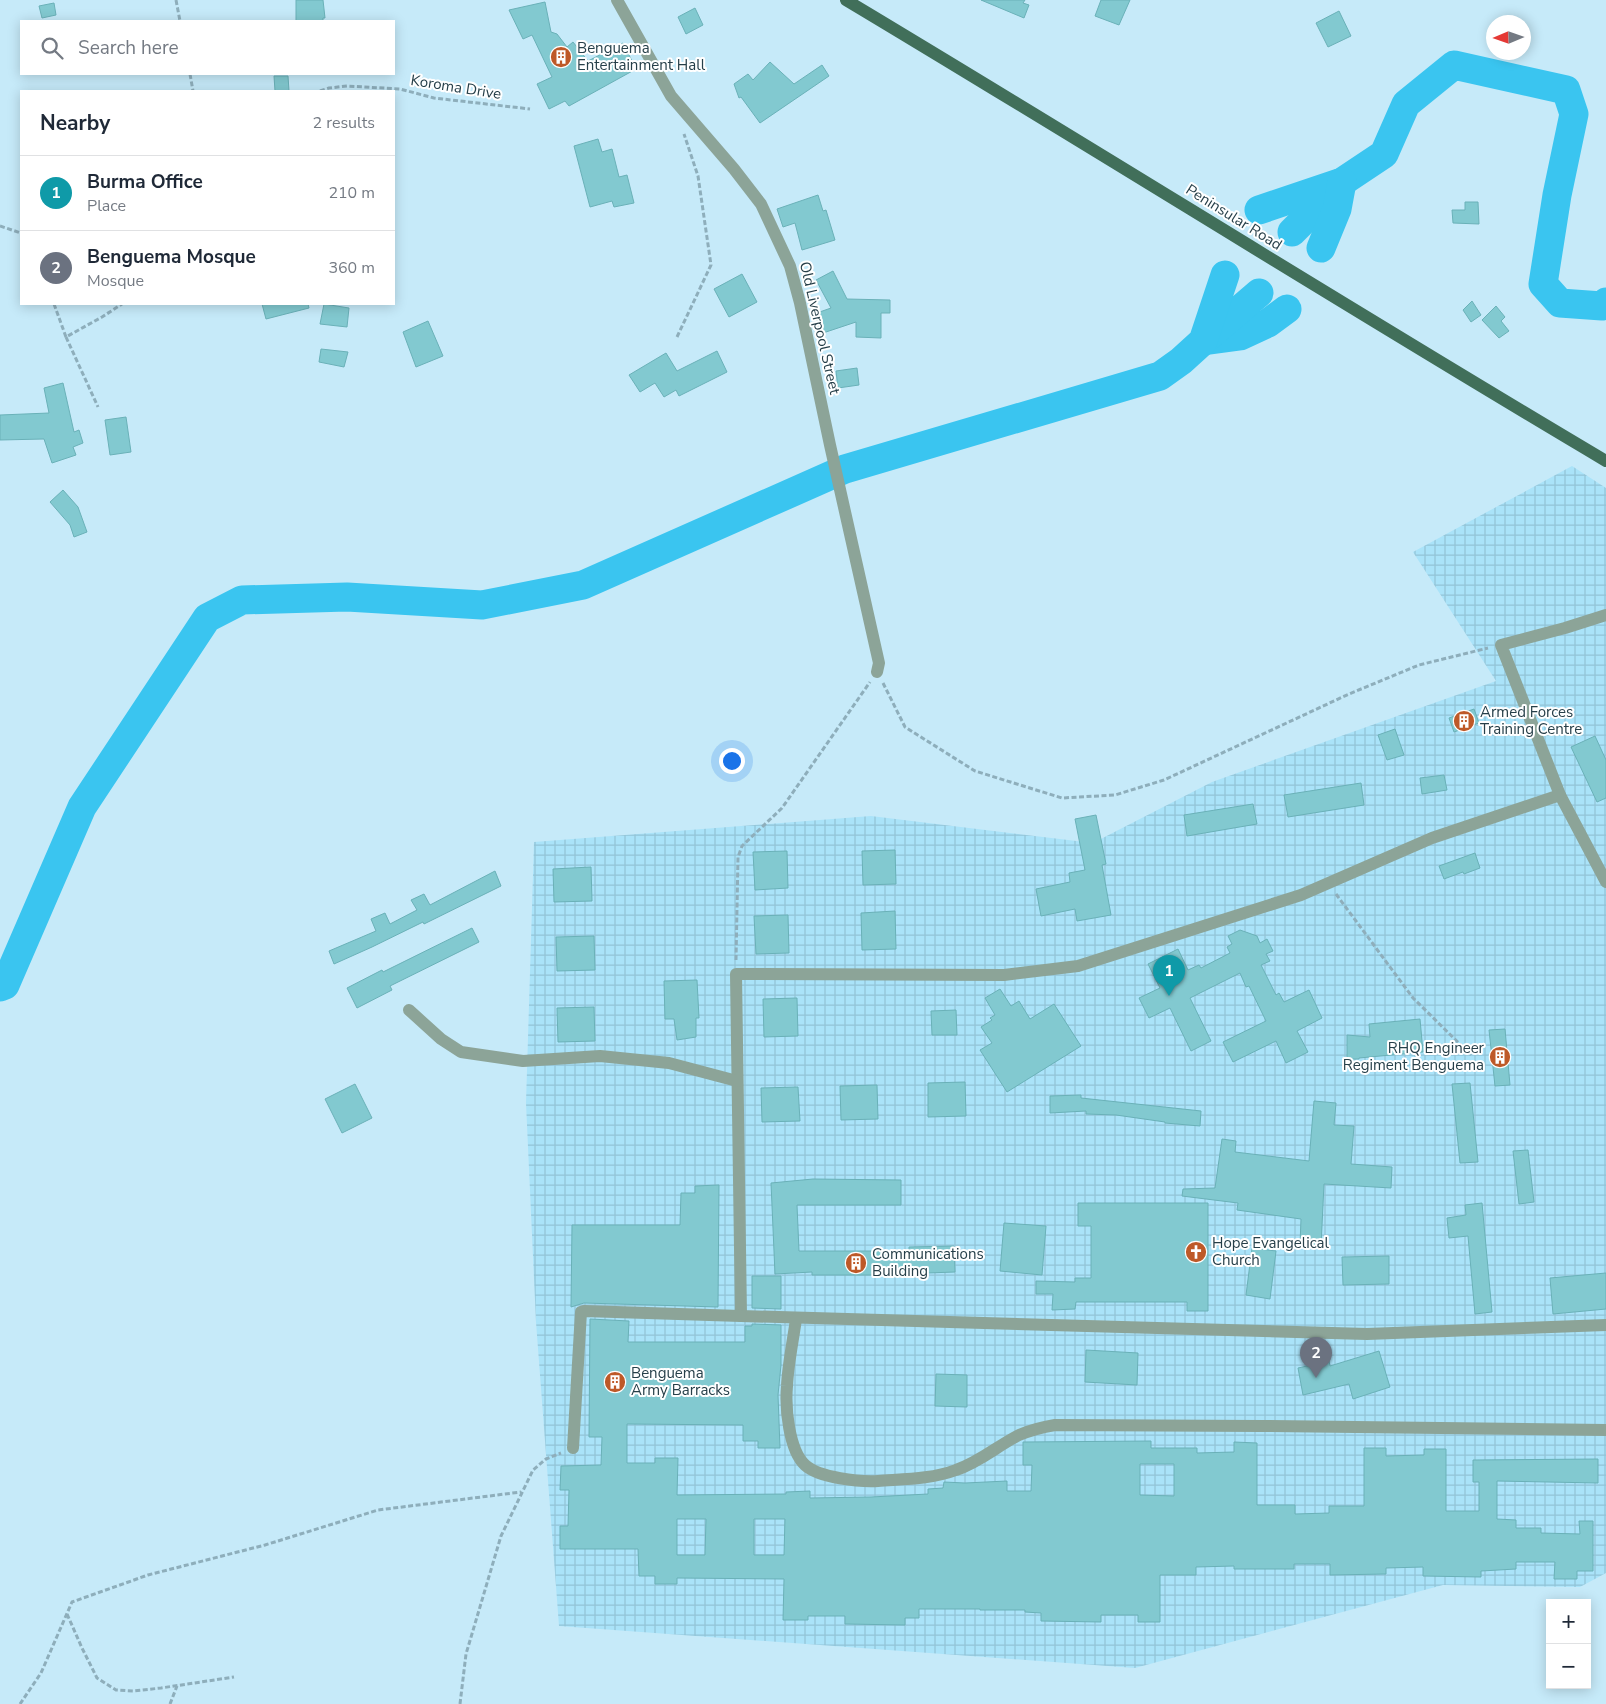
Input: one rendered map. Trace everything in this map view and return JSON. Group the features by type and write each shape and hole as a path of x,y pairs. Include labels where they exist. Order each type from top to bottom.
{"main road":[{"name":"Peninsular Road","path":"846,0 1007,96 1416,348 1606,461"}],"street":[{"name":"Old Liverpool Street","path":"617,0 671,96 734,169 761,204 790,266 800,303 879,663 877,672"},
{"path":"1606,615 1501,645 1560,795 1606,882"},
{"path":"741,1316 736,974 1004,975 1078,966 1300,895 1432,838 1560,795"},
{"path":"410,1010 441,1039 461,1052 523,1060 600,1056 669,1063 737,1081"},
{"path":"573,1448 580,1312 584,1311 1367,1334 1606,1325"},
{"path":"796,1318 786,1387 788,1421 795,1452 806,1466 829,1476 865,1482 916,1479 956,1471 1018,1436 1036,1428 1055,1425 1606,1430"}],"path":[{"path":"176,0 180,20"},
{"path":"190,75 193,90"},
{"name":"Koroma Drive","path":"323,90 347,86 400,89 434,98 530,109"},
{"path":"677,337 711,265 698,176 683,132"},
{"path":"0,226 20,233"},
{"path":"54,305 66,338 98,407"},
{"path":"66,338 120,305"},
{"path":"736,974 738,857 742,846 782,808 877,672 905,727 975,771 1062,798 1115,795 1164,780 1349,694 1419,665 1501,645"},
{"path":"1328,883 1413,998 1471,1054"},
{"path":"460,1704 466,1654 501,1536 533,1470 546,1459 573,1448"},
{"path":"20,1704 40,1673 72,1602 148,1574 265,1545 378,1510 521,1492"},
{"path":"67,1614 97,1678 116,1690 133,1691 234,1677"},
{"path":"170,1704 177,1685"}],"shaded area":[{"path":"1572,466 1606,488 1606,1573 1580,1587 1443,1585 1135,1668 559,1626 536,1322 526,1103 534,842 871,816 1093,843 1212,782 1496,681 1413,552"}],"building":[{"path":"296,0 323,0 325,18 323,20 296,20"},
{"path":"981,0 1025,0 1023,3 1029,5 1024,18"},
{"path":"1101,0 1130,0 1119,25 1095,16"},
{"name":"Benguema Entertainment Hall","path":"545,2 551,32 557,34 567,47 573,42 588,61 623,43 636,69 569,106 565,101 549,109 537,84 552,77 532,35 523,39 509,10"},
{"path":"54,3 56,15 42,18 39,6"},
{"path":"695,8 703,25 686,34 678,17"},
{"path":"1339,11 1351,36 1328,47 1316,23"},
{"path":"770,62 794,84 822,65 829,76 760,123 741,97 739,98 734,84 748,74 753,80"},
{"path":"274,76 288,76 289,90 275,90"},
{"path":"598,139 602,152 612,149 619,177 627,175 634,203 614,207 612,201 590,207 574,146"},
{"path":"818,195 823,211 826,210 835,240 802,250 795,223 783,227 777,209"},
{"path":"1465,202 1478,202 1479,224 1453,223 1452,210 1465,210"},
{"path":"833,271 847,299 890,300 890,313 881,313 881,338 856,337 856,322 820,334 814,314 831,308 816,280"},
{"path":"742,274 757,302 729,317 714,289"},
{"path":"1472,301 1481,315 1471,322 1463,310"},
{"path":"262,305 308,305 309,308 266,319"},
{"path":"324,305 349,308 347,327 320,324"},
{"path":"1496,306 1505,317 1501,321 1509,331 1499,338 1482,320"},
{"path":"428,321 443,356 416,367 403,332"},
{"path":"321,349 348,352 344,367 319,362"},
{"path":"717,351 727,372 679,396 676,390 664,397 655,383 640,392 629,375 666,353 677,371"},
{"path":"857,368 859,385 838,388 836,371"},
{"path":"63,383 74,432 79,430 83,443 73,447 76,455 52,463 44,439 0,440 0,415 49,413 44,388"},
{"path":"126,417 131,452 110,455 105,420"},
{"path":"63,490 78,507 87,532 74,537 70,525 50,502"},
{"name":"Armed Forces Training Centre","path":"1474,709 1479,723 1454,732 1449,718"},
{"path":"1395,729 1404,755 1387,760 1378,735"},
{"path":"1595,736 1606,760 1606,798 1597,802 1571,747"},
{"path":"1444,775 1447,790 1422,794 1420,778"},
{"path":"1361,783 1364,805 1288,817 1284,795"},
{"path":"1253,804 1257,824 1187,836 1184,815"},
{"path":"1096,815 1106,864 1102,865 1111,915 1077,921 1075,909 1041,916 1036,889 1070,882 1069,873 1085,870 1075,819"},
{"path":"895,850 896,884 863,885 862,851"},
{"path":"787,851 788,888 755,890 753,852"},
{"path":"1475,853 1480,868 1444,879 1439,866"},
{"path":"591,867 592,901 554,902 553,869"},
{"path":"495,871 501,886 424,924 423,922 334,964 329,951 376,931 371,919 385,913 390,924 417,910 411,900 424,894 430,905"},
{"path":"895,911 896,949 862,950 861,913"},
{"path":"788,915 789,953 756,954 754,916"},
{"path":"472,928 479,942 390,986 392,990 357,1008 347,988"},
{"path":"1240,930 1257,936 1260,943 1267,939 1273,951 1266,954 1270,961 1261,965 1276,995 1279,993 1284,1002 1309,990 1322,1018 1297,1031 1308,1052 1286,1063 1276,1041 1233,1062 1223,1042 1266,1021 1249,986 1246,987 1240,973 1190,998 1211,1041 1191,1051 1170,1008 1149,1018 1139,998 1160,988 1148,964 1178,949 1188,970 1199,965 1201,968 1230,953 1227,947 1232,944 1228,936"},
{"path":"594,936 595,970 557,971 556,937"},
{"path":"697,980 699,1018 696,1018 696,1037 677,1040 674,1019 665,1019 664,981"},
{"path":"1000,989 1011,1006 1019,1001 1030,1019 1054,1004 1081,1046 1007,1092 980,1050 992,1043 981,1027 992,1020 990,1018 995,1015 985,998"},
{"path":"797,998 798,1036 764,1037 763,999"},
{"path":"594,1007 595,1041 558,1042 557,1008"},
{"path":"956,1010 957,1035 932,1035 931,1011"},
{"path":"1420,1019 1423,1052 1347,1059 1347,1035 1370,1037 1369,1024"},
{"name":"RHQ Engineer Regiment Benguema","path":"1505,1029 1510,1085 1495,1086 1489,1030"},
{"path":"965,1082 966,1116 928,1117 928,1083"},
{"path":"1470,1083 1478,1162 1460,1163 1452,1084"},
{"path":"355,1084 372,1118 342,1133 325,1099"},
{"path":"877,1085 878,1119 841,1120 840,1086"},
{"path":"798,1087 800,1121 762,1122 761,1088"},
{"path":"1081,1095 1081,1098 1201,1111 1200,1126 1165,1123 1116,1115 1086,1114 1086,1111 1050,1113 1050,1096"},
{"path":"1314,1101 1336,1103 1334,1125 1354,1126 1351,1164 1392,1167 1391,1188 1324,1184 1321,1246 1300,1245 1301,1219 1237,1210 1238,1203 1182,1196 1183,1189 1215,1188 1222,1139 1236,1141 1235,1152 1309,1161"},
{"path":"1528,1150 1534,1202 1519,1204 1513,1151"},
{"path":"813,1179 901,1180 901,1205 797,1205 799,1251 909,1251 909,1247 954,1246 955,1272 899,1275 812,1275 812,1272 775,1274 771,1183"},
{"path":"719,1185 718,1307 584,1303 571,1307 572,1225 680,1225 681,1193 695,1193 695,1186"},
{"name":"Hope Evangelical Church","path":"1078,1203 1208,1203 1208,1311 1187,1311 1187,1302 1076,1302 1075,1309 1052,1310 1053,1294 1036,1294 1036,1281 1075,1282 1075,1278 1091,1278 1091,1226 1078,1226"},
{"path":"1482,1203 1492,1312 1475,1314 1468,1236 1449,1238 1447,1218 1466,1215 1465,1205"},
{"path":"1004,1223 1046,1226 1042,1275 1000,1271"},
{"path":"1252,1248 1276,1251 1270,1299 1246,1295"},
{"path":"1389,1256 1389,1284 1343,1285 1342,1257"},
{"path":"1606,1273 1606,1309 1553,1314 1550,1278"},
{"path":"752,1276 781,1276 781,1309 752,1308"},
{"path":"590,1319 629,1321 628,1342 745,1342 745,1326 752,1326 752,1324 781,1325 781,1365 778,1395 780,1448 758,1448 758,1441 743,1441 743,1425 627,1424 627,1463 655,1463 655,1458 678,1458 677,1495 786,1494 786,1492 810,1491 810,1498 871,1497 928,1494 928,1489 943,1488 944,1482 1007,1481 1007,1491 1031,1491 1032,1465 1023,1465 1023,1442 1151,1441 1151,1448 1197,1448 1197,1453 1234,1452 1234,1442 1257,1443 1257,1505 1295,1505 1295,1514 1329,1513 1329,1506 1364,1506 1364,1448 1386,1448 1386,1456 1424,1455 1424,1449 1446,1449 1446,1511 1479,1511 1479,1482 1473,1482 1473,1460 1598,1459 1598,1483 1497,1481 1497,1519 1516,1520 1516,1528 1541,1528 1541,1533 1580,1534 1579,1521 1593,1521 1593,1571 1577,1571 1577,1579 1554,1579 1555,1562 1516,1562 1516,1569 1481,1571 1481,1577 1423,1576 1423,1567 1386,1568 1386,1574 1330,1575 1330,1564 1294,1564 1294,1569 1234,1569 1234,1566 1196,1567 1196,1575 1160,1575 1160,1622 1138,1622 1138,1615 1101,1615 1101,1622 1041,1621 1041,1613 1025,1612 1025,1610 980,1609 919,1609 919,1618 905,1618 905,1625 845,1624 845,1616 808,1616 808,1620 783,1620 784,1579 677,1578 677,1584 655,1584 655,1576 639,1576 638,1549 560,1549 560,1526 568,1526 569,1490 560,1490 561,1466 601,1465 602,1437 589,1437","holes":["1140,1464 1174,1464 1174,1496 1140,1495","677,1519 706,1519 705,1555 677,1555","754,1519 785,1519 784,1555 754,1555"]},
{"path":"1086,1350 1138,1353 1137,1385 1085,1382"},
{"path":"1379,1351 1390,1387 1353,1399 1349,1384 1303,1395 1298,1368 1329,1361 1330,1366"},
{"path":"936,1374 967,1375 967,1407 935,1406"}],"waterway":[{"path":"1259,210 1342,182 1384,154 1406,104 1454,65 1566,90 1574,114 1557,195 1543,284 1560,303 1602,306 1606,302"},
{"path":"1321,248 1337,209 1342,182"},
{"path":"1292,232 1338,186"},
{"path":"0,987 5,985 82,807 207,618 242,600 347,597 482,605 583,585 845,469 1160,376 1181,361 1203,341 1225,275"},
{"path":"1203,341 1259,293"},
{"path":"1203,341 1240,336 1268,323 1287,309"}],"place":[{"name":"Benguema Entertainment Hall","path":"561,57"},
{"name":"Armed Forces Training Centre","path":"1464,721"},
{"name":"Burma Office","path":"1169,996"},
{"name":"RHQ Engineer Regiment Benguema","path":"1500,1057"},
{"name":"Hope Evangelical Church","path":"1196,1252"},
{"name":"Communications Building","path":"856,1263"},
{"name":"Benguema Mosque","path":"1316,1378"},
{"name":"Benguema Army Barracks","path":"615,1382"}]}
